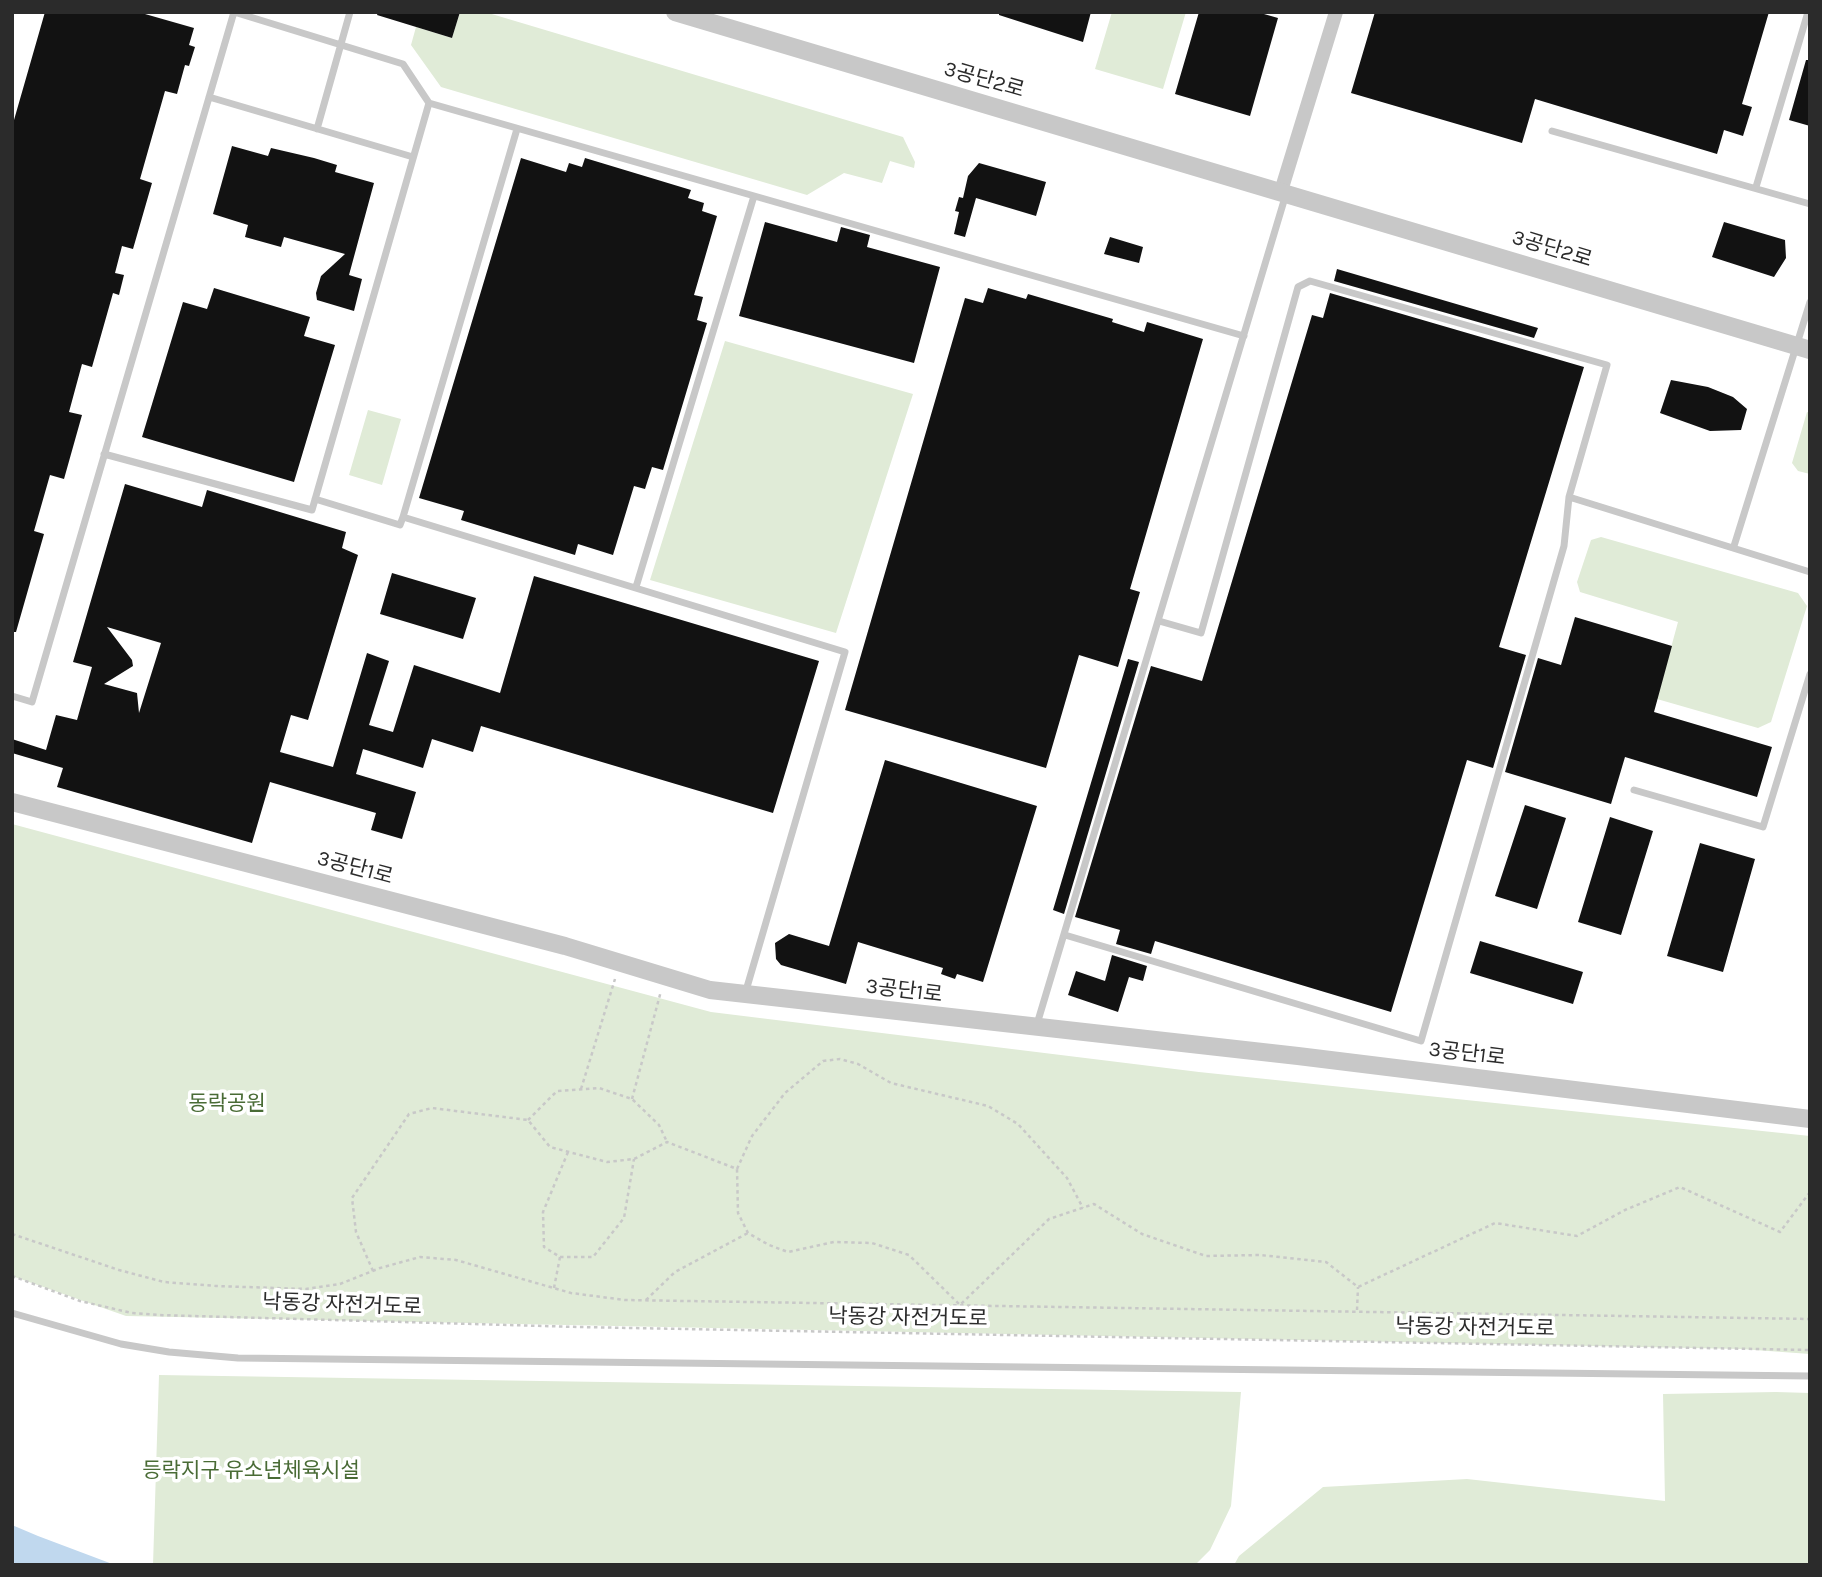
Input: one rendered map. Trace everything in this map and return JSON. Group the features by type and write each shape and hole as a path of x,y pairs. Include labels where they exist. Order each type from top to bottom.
{"street":[{"name":"3공단2로","path":"675,12 1804,348"},
{"path":"1284,192 1336,12"},
{"name":"3공단1로","path":"12,802 620,963 710,990 1298,1056 1810,1119"}],"lane":[{"path":"12,696 32,702 234,12 403,64 429,103 1244,336"},
{"path":"317,129 350,12"},
{"path":"1756,187 1808,12"},
{"path":"209,97 414,157"},
{"path":"104,454 312,510 429,103"},
{"path":"315,499 400,526 517,129"},
{"path":"1552,131 1810,204"},
{"path":"1036,1028 1244,336 1284,192"},
{"path":"636,587 754,196"},
{"path":"1066,935 1421,1041 1564,546 1569,497 1606,365 1310,281 1298,287 1201,633 1159,621"},
{"path":"1734,547 1804,348 1810,302"},
{"path":"1569,497 1810,572"},
{"path":"403,517 845,652 745,995"},
{"path":"1634,790 1763,827 1810,674"},
{"path":"12,1313 121,1344 169,1352 238,1358 1810,1376"}],"path":[{"path":"581,1089 620,963"},
{"path":"632,1099 665,976"},
{"path":"960,1305 909,1255 872,1244 834,1242 788,1252 748,1233 738,1213 737,1169 752,1136 785,1093 823,1060 840,1059 858,1064 891,1083 988,1106 1017,1124 1067,1178 1083,1208"},
{"path":"527,1121 557,1091 599,1088 632,1099 659,1125 667,1142 737,1169"},
{"path":"373,1271 356,1232 352,1198 408,1114 432,1108 527,1121 550,1147 607,1162 634,1159 667,1142"},
{"path":"568,1152 543,1212 544,1247 561,1257 593,1257 624,1218 634,1159"},
{"path":"1358,1287 1496,1223 1577,1236 1625,1210 1680,1187 1780,1232 1810,1192"},
{"path":"960,1305 1049,1219 1094,1204 1142,1234 1206,1256 1260,1255 1326,1262 1358,1287"},
{"path":"645,1300 675,1272 748,1233"},
{"path":"12,1234 119,1270 164,1282 306,1289 340,1284 420,1257 456,1260 554,1289 645,1300 1810,1319"},
{"path":"554,1289 561,1257"},
{"name":"낙동강 자전거도로","path":"12,1276 80,1301 132,1313 159,1315 592,1327 1810,1350"},
{"path":"1357,1310 1358,1287"}],"green space":[{"path":"460,12 485,12 903,137 915,162 914,168 890,161 882,183 844,173 807,195 441,87 411,45 416,27 452,38"},
{"path":"1112,12 1186,12 1163,89 1095,69"},
{"path":"725,341 913,394 836,633 650,580"},
{"path":"368,410 401,419 382,485 349,475"},
{"path":"1807,412 1810,413 1810,474 1798,471 1792,463"},
{"path":"1601,537 1798,593 1807,606 1771,722 1758,728 1657,699 1678,622 1580,592 1577,582 1591,540"},
{"name":"동락공원","path":"12,824 711,1012 1199,1072 1810,1136 1810,1354 1741,1349 126,1316 12,1276"},
{"name":"등락지구 유소년체육시설","path":"159,1375 1241,1392 1231,1506 1210,1550 1195,1565 153,1565"},
{"path":"1810,1393 1810,1565 1234,1565 1239,1556 1323,1487 1467,1479 1665,1501 1663,1394"}],"water":[{"path":"12,1525 38,1536 115,1565 12,1565"}],"building":[{"path":"45,12 138,12 194,28 189,45 195,47 189,66 185,65 177,94 165,91 140,179 152,183 133,249 122,246 115,273 124,275 119,295 113,293 92,367 82,364 69,412 82,415 64,479 50,475 34,531 44,534 16,632 12,632 12,127"},
{"path":"378,12 460,12 452,38 377,15"},
{"path":"999,12 1091,12 1083,42 999,15"},
{"path":"1199,12 1257,12 1278,18 1250,116 1175,94"},
{"path":"1375,12 1769,12 1742,104 1752,107 1743,136 1724,130 1717,154 1535,99 1522,143 1351,93"},
{"path":"1806,60 1810,60 1810,126 1789,120"},
{"path":"232,146 268,156 271,148 314,158 337,165 335,172 374,183 349,275 362,279 354,311 317,300 316,293 321,276 345,254 284,237 281,247 245,237 248,225 213,214"},
{"path":"521,158 566,172 569,163 582,167 585,158 691,190 688,198 704,203 702,211 717,216 694,295 703,297 697,320 707,323 663,470 652,467 645,489 634,486 613,555 578,544 575,555 461,520 464,511 419,498"},
{"path":"979,163 1046,182 1036,216 976,198 965,237 954,234 959,197 963,198 968,176"},
{"path":"765,222 837,242 841,227 870,235 867,247 940,267 914,363 739,316"},
{"path":"1724,222 1785,240 1786,258 1774,277 1712,257"},
{"path":"1110,237 1143,247 1139,263 1104,254"},
{"path":"1337,269 1538,328 1534,338 1334,281"},
{"path":"214,288 310,317 304,336 335,345 294,482 142,437 183,302 207,309"},
{"path":"988,288 1026,299 1028,294 1113,319 1112,322 1144,332 1147,322 1203,339 1130,589 1140,592 1118,667 1079,655 1046,768 845,710 965,298 983,303"},
{"path":"1330,293 1584,367 1499,647 1526,655 1493,768 1467,760 1391,1012 1155,941 1151,954 1116,944 1120,930 1075,917 1151,666 1202,681 1312,315 1323,318"},
{"path":"1671,380 1708,387 1733,397 1747,409 1741,430 1710,431 1660,413"},
{"path":"125,484 202,507 207,490 346,532 342,548 358,555 308,720 291,715 280,752 333,767 367,653 389,661 369,725 393,732 414,665 500,693 534,576 819,661 773,813 481,726 473,752 432,739 423,768 363,749 356,774 416,792 402,839 371,830 376,813 270,782 252,843 57,787 63,768 12,753 12,739 46,750 56,715 77,720 92,667 73,662","holes":["107,627 161,643 139,713 137,693 104,684 133,666 132,660"]},
{"path":"392,573 476,598 463,639 380,614"},
{"path":"1575,617 1672,646 1654,712 1772,747 1757,797 1625,757 1611,804 1505,772 1538,658 1561,665"},
{"path":"1128,659 1139,662 1064,914 1053,910"},
{"path":"885,760 1037,806 983,982 957,974 955,979 941,974 943,968 858,942 846,984 781,965 776,959 775,943 789,934 829,946"},
{"path":"1525,805 1566,818 1537,909 1495,896"},
{"path":"1610,817 1653,831 1621,935 1578,922"},
{"path":"1700,843 1755,859 1723,972 1667,956"},
{"path":"1480,941 1583,972 1573,1004 1470,973"},
{"path":"1112,955 1147,966 1143,981 1129,977 1118,1012 1068,995 1076,971 1105,981"}]}
